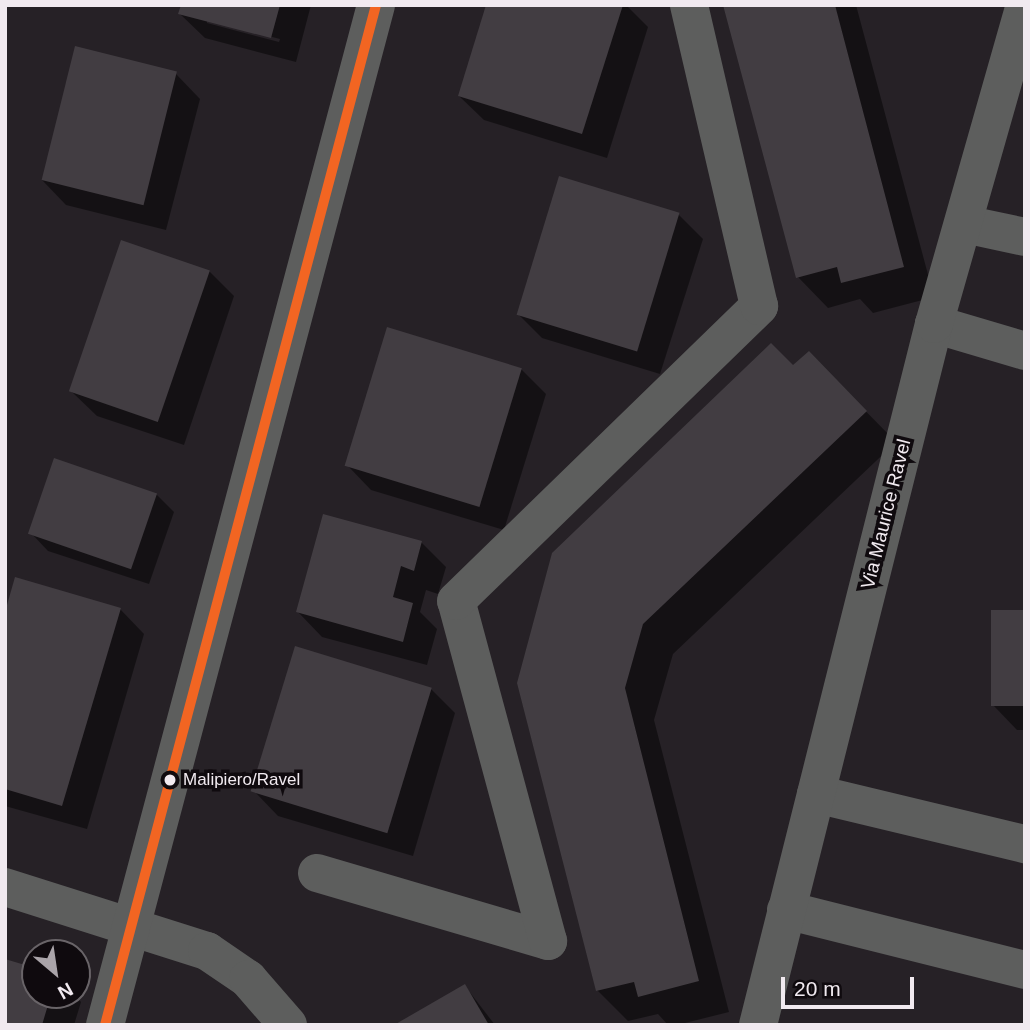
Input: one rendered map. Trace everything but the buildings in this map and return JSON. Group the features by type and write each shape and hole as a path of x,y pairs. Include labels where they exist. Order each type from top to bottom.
{"street":[{"path":"105,1025 134,926 376,5"},
{"path":"317,873 548,941 456,600 759,306 689,5"},
{"name":"Via Maurice Ravel","path":"758,1025 934,324 1025,5"},
{"path":"964,224 1025,237"},
{"path":"934,324 1025,351"},
{"path":"816,794 1025,844"},
{"path":"5,887 134,926 230,964 288,1025"},
{"path":"786,910 1025,970"}],"transit line":[{"path":"105,1025 376,5"}],"place":[{"name":"Malipiero/Ravel","path":"170,780"}]}
